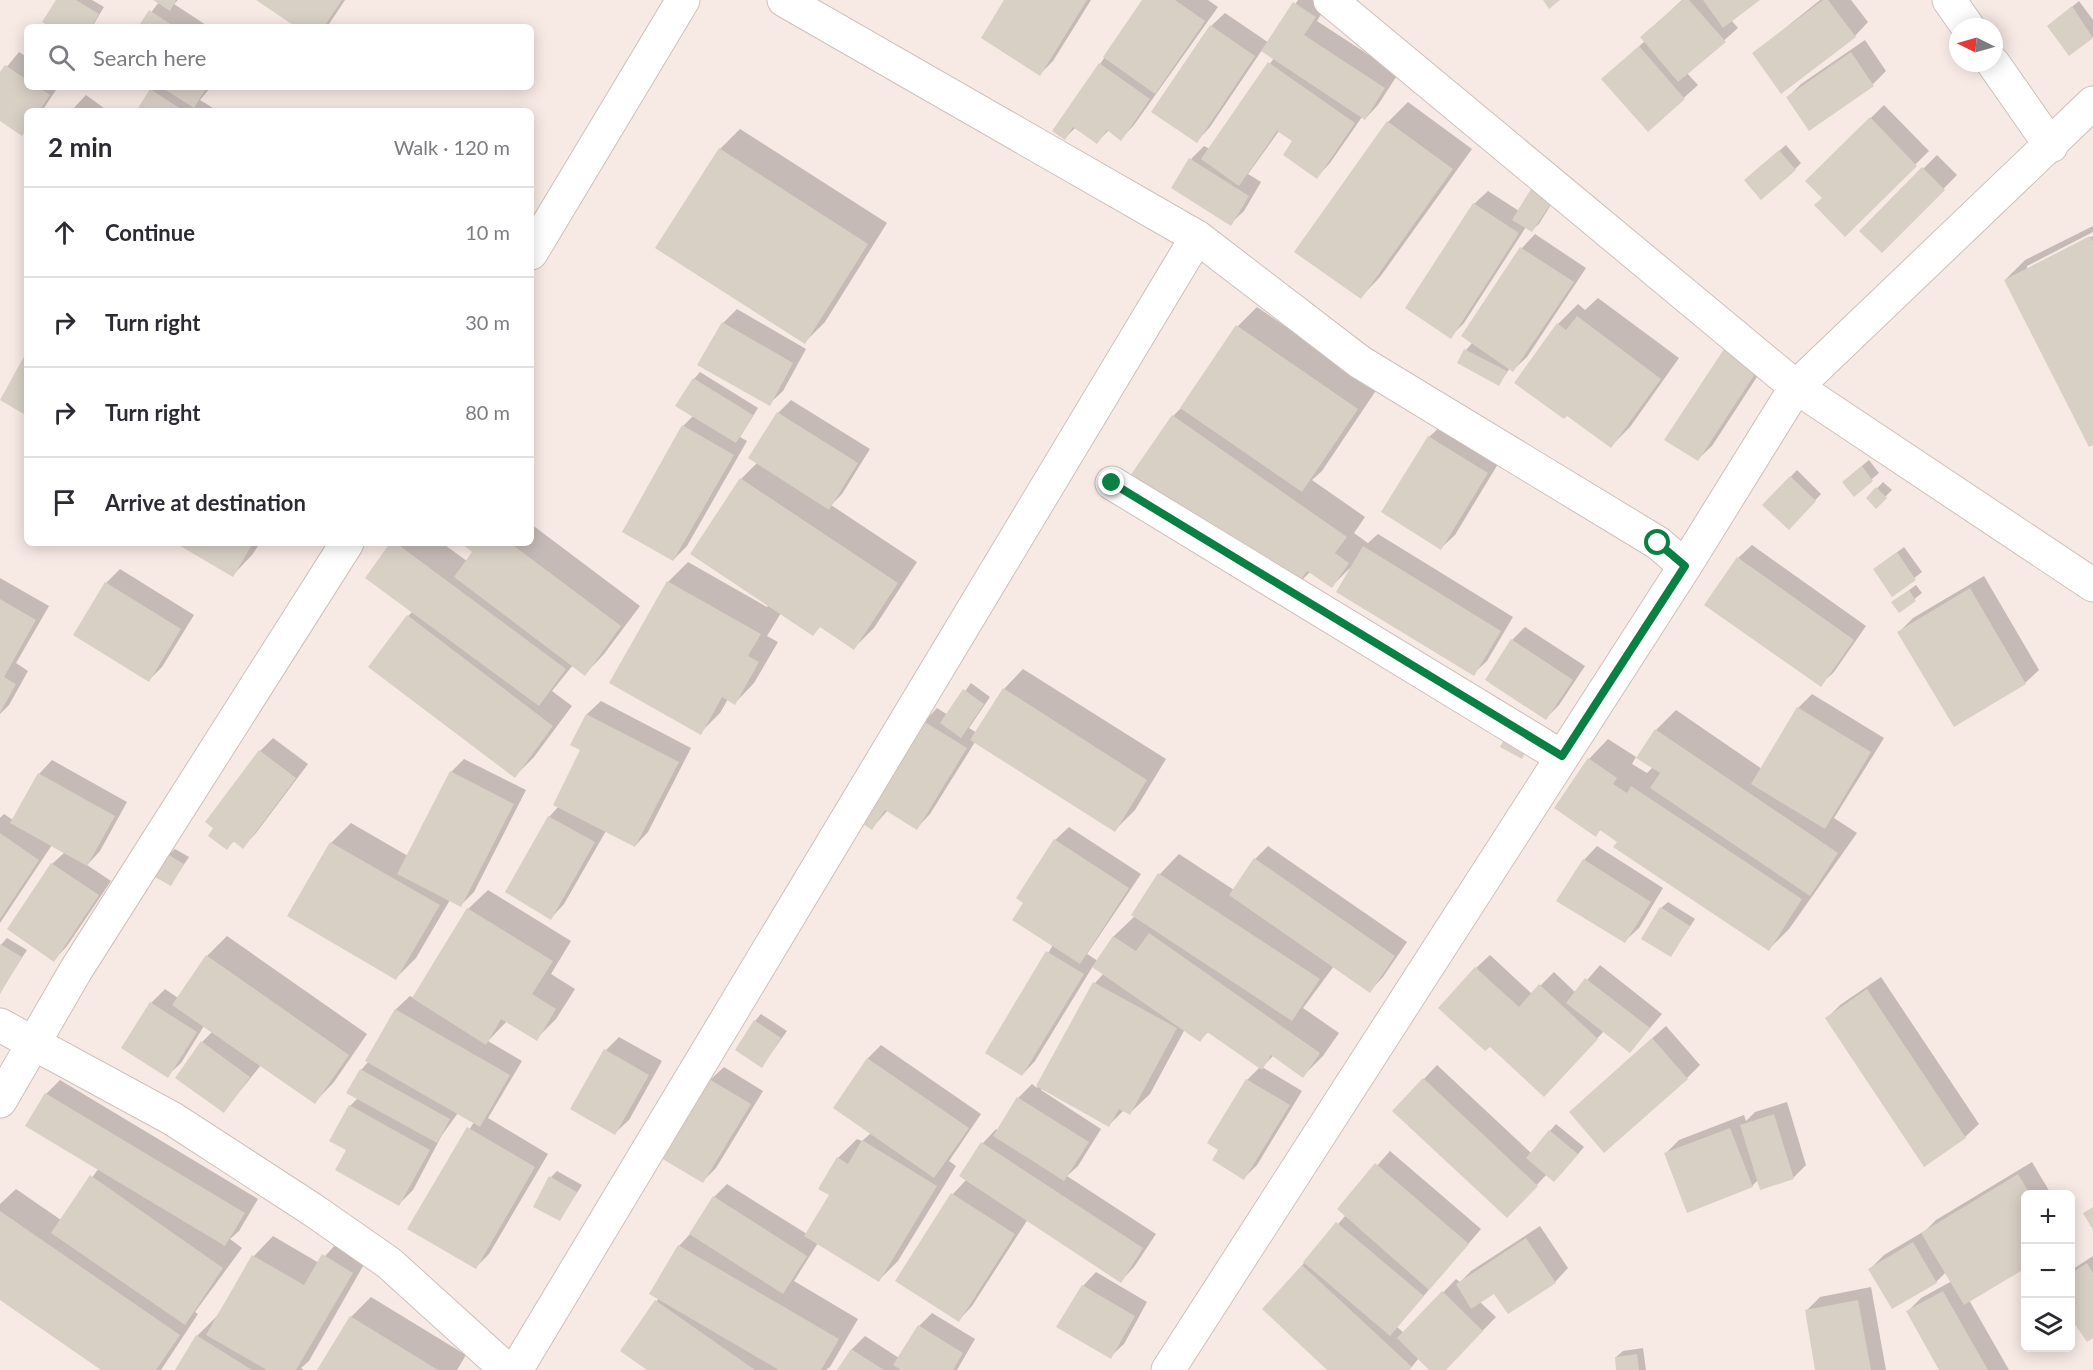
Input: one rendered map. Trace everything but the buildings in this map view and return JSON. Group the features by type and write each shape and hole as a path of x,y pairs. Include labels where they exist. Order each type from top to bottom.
{"street":[{"path":"534,249 683,0"},
{"path":"784,0 1197,237 1360,362 1658,543 1685,566"},
{"path":"1330,0 1796,387 2093,585"},
{"path":"1949,0 1962,18"},
{"path":"1999,72 2051,146"},
{"path":"1168,1370 1685,566 1796,387 2051,146 2093,103"},
{"path":"516,1370 1197,237"},
{"path":"1112,483 1562,756"},
{"path":"0,1101 34,1046 76,970 345,546"},
{"path":"0,1025 34,1046 173,1119 313,1210 389,1263 507,1370"}],"route":[{"path":"1112,483 1562,756 1685,566 1658,543"}]}
